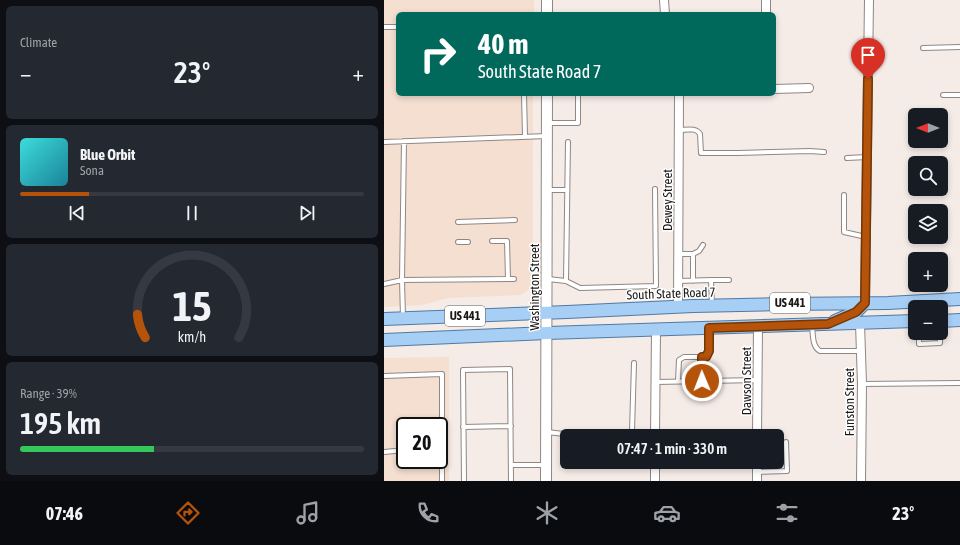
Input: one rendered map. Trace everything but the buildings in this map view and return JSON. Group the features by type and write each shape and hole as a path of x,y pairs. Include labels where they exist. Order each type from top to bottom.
{"main road":[{"name":"South State Road 7","path":"384,319 547,313 678,306 888,303 960,299"},
{"path":"828,324 856,312 865,303"},
{"path":"860,323 876,314 888,303"},
{"path":"948,321 960,320"},
{"name":"US 441","path":"384,340 908,321"}],"street":[{"path":"547,0 547,12"},
{"path":"664,0 665,12"},
{"path":"766,0 766,12"},
{"path":"865,303 869,0"},
{"path":"776,89 809,88"},
{"name":"Washington Street","path":"546,481 547,96"},
{"name":"Dewey Street","path":"678,306 679,96"},
{"name":"Funston Street","path":"860,323 862,384 861,481"},
{"name":"Dawson Street","path":"757,429 758,327"},
{"path":"655,429 656,330"},
{"path":"655,469 655,481"},
{"path":"757,472 757,481"}],"lane":[{"path":"384,27 396,26"},
{"path":"923,48 960,47"},
{"path":"943,95 960,95"},
{"path":"524,96 525,136"},
{"path":"547,123 578,123 578,96"},
{"path":"679,130 696,130 699,132 701,153 824,152"},
{"path":"384,142 547,136"},
{"path":"403,319 402,280 404,142"},
{"path":"566,281 568,142"},
{"path":"847,158 867,157"},
{"path":"547,279 566,281 580,288 656,286 655,189"},
{"path":"547,190 567,190"},
{"path":"844,195 844,232 866,237"},
{"path":"458,222 515,220"},
{"path":"492,241 507,241 508,279"},
{"path":"458,242 468,242"},
{"path":"678,254 693,254 699,251 703,245"},
{"path":"693,254 693,281"},
{"path":"384,284 402,280 514,279"},
{"path":"711,280 712,306"},
{"path":"678,281 729,280"},
{"path":"812,325 814,345 818,350 861,350"},
{"path":"678,381 678,360 684,357 706,357 709,351 709,328"},
{"path":"919,340 919,344 940,343 940,340"},
{"path":"702,357 702,381"},
{"path":"632,429 634,363"},
{"path":"464,481 463,370 510,369 511,481"},
{"path":"384,376 442,374 442,417"},
{"path":"655,382 758,380"},
{"path":"862,384 960,383"},
{"path":"463,427 511,426"},
{"path":"547,432 560,434"},
{"path":"757,472 787,471 786,442"},
{"path":"384,452 396,451"},
{"path":"511,465 546,465"},
{"path":"442,469 442,481"}],"shaded area":[{"path":"384,0 534,0 534,12 396,12 396,96 533,96 533,284 531,288 520,295 448,298 422,305 384,307"},
{"path":"449,357 449,481 384,481 384,358"}],"route":[{"path":"702,381 702,357 706,357 709,351 709,328 828,324 856,312 865,303 868,79"}]}
